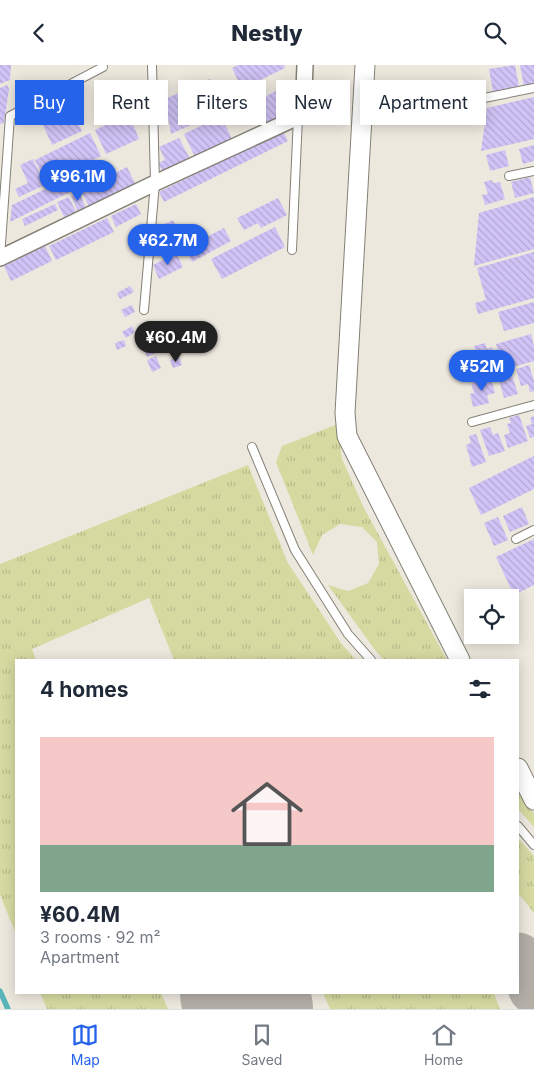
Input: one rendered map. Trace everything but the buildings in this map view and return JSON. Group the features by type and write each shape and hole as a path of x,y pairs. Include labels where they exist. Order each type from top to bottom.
{"street":[{"path":"304,80 305,65"},
{"path":"365,65 345,413 347,436 459,659"},
{"path":"0,258 281,125"},
{"path":"519,770 534,800"}],"lane":[{"path":"144,310 155,183 152,65"},
{"path":"0,258 10,115 104,67"},
{"path":"486,98 534,88"},
{"path":"292,250 298,125"},
{"path":"509,176 534,171"},
{"path":"472,422 534,405"},
{"path":"252,447 295,550 348,633 370,659"},
{"path":"516,539 534,530"},
{"path":"519,827 534,845"}],"green space":[{"path":"338,424 342,459 364,508 446,659 383,659 375,650 328,585 348,591 368,583 379,564 377,542 362,527 340,524 322,535 313,555 276,462 282,446"},
{"path":"248,465 288,563 341,643 355,659 174,659 149,598 32,649 36,659 15,659 15,932 0,895 0,564"},
{"path":"519,790 528,807 534,813 534,827 519,810"},
{"path":"519,839 534,856 534,913 519,894"},
{"path":"40,994 161,994 168,1009 47,1009"},
{"path":"323,994 494,994 500,1009 330,1009"}],"waterway":[{"path":"0,991 8,1009"}],"taxiway":[{"path":"519,959 534,989"}],"runway":[{"path":"243,994 250,1009"}]}
